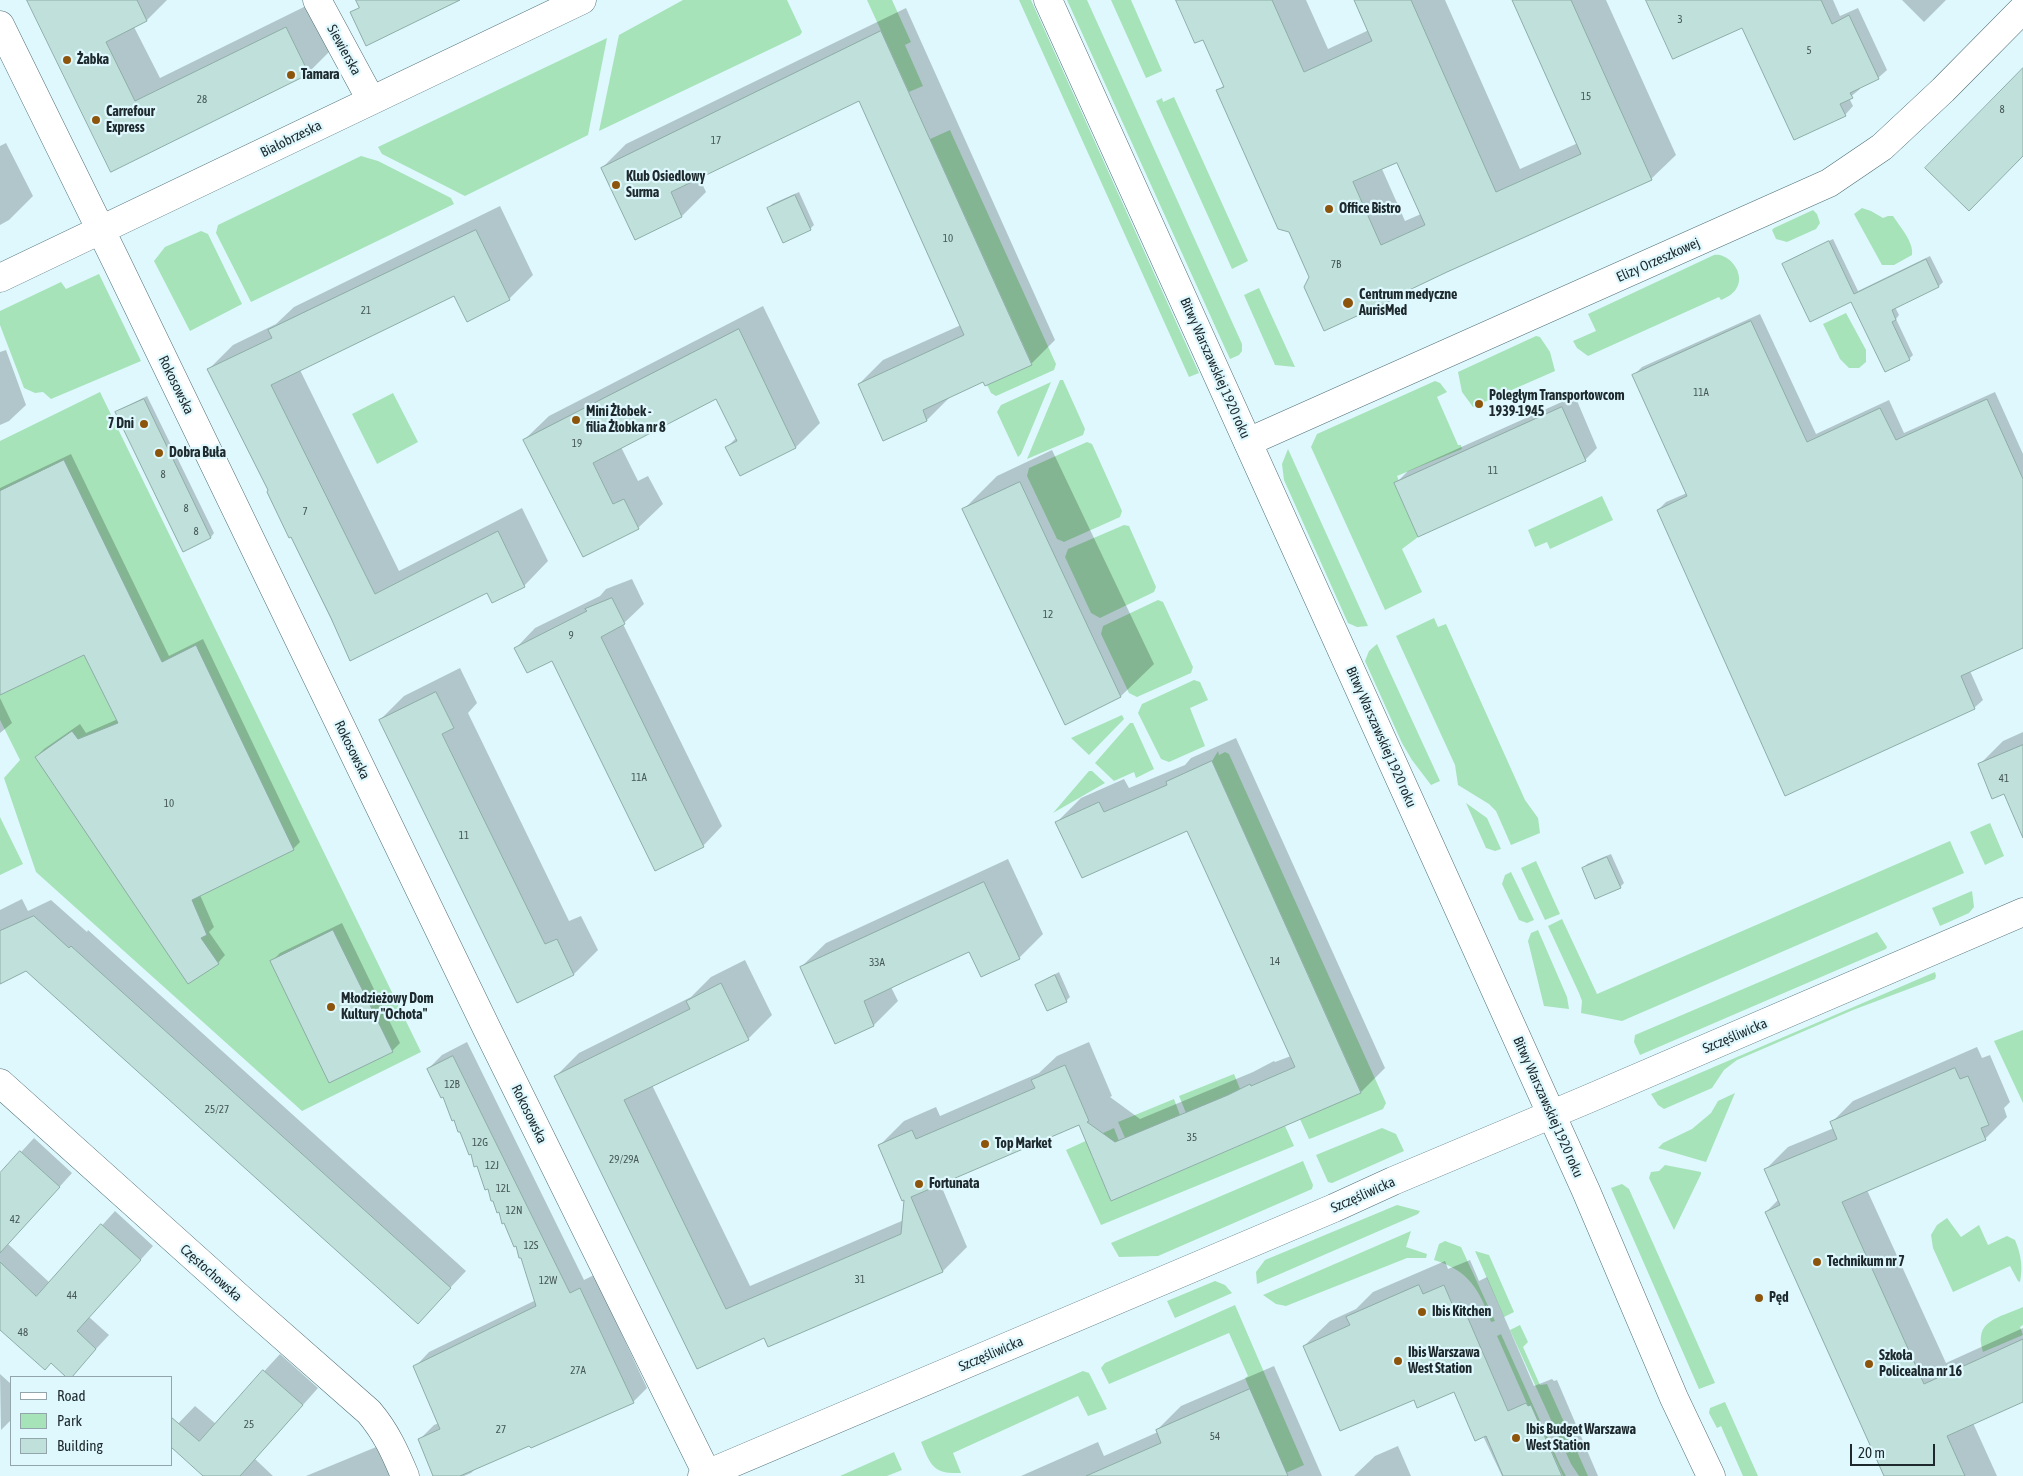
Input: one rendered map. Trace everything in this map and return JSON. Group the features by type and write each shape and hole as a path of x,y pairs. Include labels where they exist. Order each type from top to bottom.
{"street":[{"name":"Siewierska","path":"317,0 371,100"},
{"name":"Białobrzeska","path":"0,278 582,0"},
{"name":"Bitwy Warszawskiej 1920 roku","path":"1048,0 1551,1115 1674,1398 1711,1476"},
{"name":"Elizy Orzeszkowej","path":"1248,442 1829,183 1882,147 1943,90 2023,9"},
{"name":"Rokosowska","path":"0,25 101,230 482,1020 705,1475"},
{"name":"Szczęśliwicka","path":"705,1475 2023,912"},
{"name":"Częstochowska","path":"0,1083 369,1412 383,1428 392,1443 405,1476"}],"green space":[{"path":"683,0 787,0 802,32 800,35 599,131 619,35"},
{"path":"867,0 892,0 911,42 905,45 923,86 909,92"},
{"path":"1019,0 1031,0 1199,373 1189,377"},
{"path":"1067,0 1087,0 1242,344 1242,351 1239,355 1230,359"},
{"path":"1111,0 1131,0 1162,71 1146,78"},
{"path":"607,38 588,135 465,196 382,154 378,147"},
{"path":"1174,97 1248,261 1232,269 1156,101 1162,98 1163,102"},
{"path":"950,130 1056,364 1054,370 996,396 991,393 987,385 1032,364 930,139"},
{"path":"361,156 378,161 451,198 454,204 251,302 216,233 218,225"},
{"path":"1862,208 1883,218 1893,216 1909,240 1912,255 1894,265 1882,265 1854,214"},
{"path":"1813,210 1817,214 1820,223 1816,229 1787,242 1776,239 1772,230 1774,228"},
{"path":"201,231 208,234 242,304 190,331 154,261 165,247"},
{"path":"1714,255 1728,259 1734,264 1738,272 1737,287 1732,294 1721,300 1719,297 1588,356 1577,348 1573,341 1596,331 1588,314"},
{"path":"99,274 141,361 51,399 43,392 35,393 24,388 0,325 0,311 61,282 66,289"},
{"path":"1259,288 1295,367 1275,365 1244,295"},
{"path":"1846,313 1866,350 1866,362 1859,368 1849,368 1840,359 1823,324"},
{"path":"1536,336 1540,337 1550,352 1555,371 1473,407 1462,392 1458,372"},
{"path":"1060,380 1063,380 1085,429 1083,435 1027,459"},
{"path":"1435,381 1440,383 1447,392 1437,397 1458,445 1461,445 1462,449 1397,476 1399,481 1394,483 1418,537 1402,549 1422,592 1385,610 1311,447 1317,434"},
{"path":"1051,382 1021,454 1018,457 997,412 1001,405"},
{"path":"100,392 421,1052 302,1111 36,872 4,778 20,760 0,720 0,441"},
{"path":"393,393 418,442 377,464 352,414"},
{"path":"1087,442 1092,444 1122,511 1120,517 1064,542 1057,539 1027,476 1029,468"},
{"path":"1288,449 1368,626 1357,627 1348,623 1284,480 1282,464"},
{"path":"1602,496 1613,520 1550,549 1547,542 1535,547 1528,530"},
{"path":"1124,525 1129,526 1156,587 1154,592 1100,618 1091,613 1065,557 1068,549"},
{"path":"1158,600 1163,602 1193,667 1191,673 1137,697 1129,693 1101,634 1103,626"},
{"path":"1434,618 1438,627 1446,624 1525,800 1538,818 1540,833 1511,845 1496,811 1489,804 1458,785 1455,765 1396,636"},
{"path":"1377,644 1440,781 1431,785 1402,743 1365,661 1369,651"},
{"path":"1194,680 1200,682 1208,700 1190,708 1205,746 1169,762 1161,759 1138,713 1142,704"},
{"path":"1122,715 1124,719 1089,755 1071,738"},
{"path":"1130,723 1133,723 1154,769 1136,778 1134,772 1114,781 1095,763"},
{"path":"1218,751 1219,755 1225,752 1229,754 1386,1103 1383,1109 1309,1139 1295,1108 1304,1117 1361,1092 1212,761"},
{"path":"1089,771 1092,771 1105,783 1053,813"},
{"path":"1466,803 1487,818 1501,849 1495,851 1486,848"},
{"path":"0,817 23,864 0,875"},
{"path":"1990,823 2004,856 1985,865 1970,832"},
{"path":"1950,841 1964,873 1622,1021 1581,1013 1582,1001 1579,993 1548,926 1562,919 1597,994"},
{"path":"1536,861 1560,914 1545,920 1521,868"},
{"path":"1511,872 1534,920 1527,923 1519,920 1502,884 1505,875"},
{"path":"1972,891 1974,907 1969,913 1940,926 1932,908"},
{"path":"1538,930 1567,997 1569,1009 1544,1006 1528,941 1531,933"},
{"path":"1877,932 1887,947 1886,949 1640,1055 1634,1042 1635,1035"},
{"path":"1935,972 1935,979 1853,1010 1737,1060 1724,1070 1712,1088 1664,1109 1658,1105 1651,1094"},
{"path":"2023,1030 2023,1103 1994,1041"},
{"path":"1234,1074 1240,1089 1238,1091 1186,1113 1179,1096"},
{"path":"1735,1093 1706,1162 1658,1148 1663,1143 1692,1129 1711,1113 1718,1101"},
{"path":"1174,1099 1180,1115 1125,1138 1118,1122"},
{"path":"1285,1126 1294,1146 1101,1225 1066,1150 1114,1128 1119,1141 1091,1154 1111,1201"},
{"path":"1382,1128 1396,1134 1404,1151 1332,1183 1328,1182 1316,1155"},
{"path":"1303,1161 1313,1185 1312,1189 1158,1256 1119,1257 1111,1243"},
{"path":"1665,1165 1701,1172 1674,1230 1649,1178 1651,1172 1659,1171"},
{"path":"1622,1184 1629,1189 1715,1383 1699,1389 1611,1188"},
{"path":"1397,1205 1420,1211 1418,1214 1257,1284 1256,1272 1265,1260"},
{"path":"1947,1218 1961,1237 1979,1225 1988,1245 2007,1236 2015,1240 2021,1261 2020,1282 2010,1266 1953,1292 1933,1248 1931,1235 1937,1225"},
{"path":"1411,1231 1406,1247 1427,1254 1426,1258 1407,1258 1286,1306 1276,1304 1263,1295"},
{"path":"1445,1241 1461,1247 1495,1321 1491,1322 1477,1291 1464,1276 1456,1269 1434,1260 1439,1244"},
{"path":"1475,1251 1489,1255 1514,1312 1504,1317"},
{"path":"1215,1281 1225,1285 1232,1293 1175,1318 1167,1301"},
{"path":"1235,1305 1304,1465 1286,1473 1247,1383 1245,1378 1248,1376 1229,1333 1109,1384 1101,1368 1105,1363"},
{"path":"2023,1307 2023,1325 2020,1327 2023,1335 1983,1352 1981,1341 1985,1327 1997,1318"},
{"path":"1520,1325 1528,1342 1523,1347 1540,1385 1547,1384 1588,1476 1579,1476 1571,1464 1510,1330"},
{"path":"1501,1334 1566,1476 1563,1476 1531,1405 1528,1406 1497,1336"},
{"path":"1083,1371 1089,1373 1107,1409 1088,1416 1078,1396 953,1453 961,1473 944,1472 934,1467 931,1463 921,1442"},
{"path":"1725,1402 1758,1476 1743,1476 1721,1426 1717,1428 1709,1413 1710,1408"},
{"path":"894,1452 902,1470 887,1476 840,1476"}],"building":[{"path":"27,0 137,0 147,21 106,42 135,101 286,27 309,74 111,172"},
{"path":"356,0 460,0 366,46 350,12 359,8"},
{"path":"1176,0 1272,0 1304,72 1372,41 1354,0 1411,0 1496,192 1581,154 1512,0 1571,0 1652,180 1447,272 1403,293 1403,295 1324,331 1304,287 1309,277 1289,232 1278,229 1216,90 1224,87 1203,40 1195,43","holes":["1397,163 1425,225 1381,245 1353,182"]},
{"path":"1646,0 1821,0 1832,24 1849,15 1879,79 1850,93 1853,98 1840,104 1846,116 1794,140 1742,28 1673,59"},
{"path":"881,31 1032,365 985,386 983,382 923,410 927,421 883,441 858,384 964,335 859,101 671,192 682,217 635,240 601,168"},
{"path":"2023,68 2023,156 1969,211 1925,168"},
{"path":"795,195 811,230 783,243 767,208"},
{"path":"476,230 510,300 467,322 454,296 271,385 375,594 498,531 525,587 492,603 487,593 350,661 331,618 291,537 289,538 267,492 268,490 207,369 272,338 268,330"},
{"path":"1829,241 1854,294 1926,259 1939,287 1892,310 1896,320 1892,322 1910,360 1885,372 1851,302 1810,322 1782,264"},
{"path":"1751,321 1807,442 1880,408 1896,440 1987,399 2023,479 2023,648 1961,676 1975,709 1785,796 1657,510 1687,496 1632,375"},
{"path":"739,329 796,448 740,476 725,447 737,441 716,399 593,463 613,504 624,499 639,529 583,557 523,440"},
{"path":"144,399 211,538 183,552 115,412"},
{"path":"1562,407 1586,461 1418,537 1394,483"},
{"path":"64,460 162,662 196,645 294,850 192,900 207,935 201,938 219,964 188,984 35,757 72,731 78,739 118,723 84,655 0,695 0,491"},
{"path":"1020,482 1121,697 1065,725 962,509"},
{"path":"612,598 625,624 601,637 704,847 655,871 552,661 527,673 514,648 587,611 585,609"},
{"path":"436,692 454,728 442,734 545,944 557,939 574,975 517,1003 379,720"},
{"path":"2023,745 2023,838 2004,794 1992,799 1978,764"},
{"path":"1212,761 1361,1093 1111,1201 1079,1125 911,1197 943,1272 768,1347 764,1338 697,1369 554,1076 690,1009 686,1001 721,983 749,1040 624,1100 726,1309 901,1234 904,1200 902,1201 878,1145 912,1130 916,1139 1035,1088 1031,1080 1065,1065 1089,1121 1087,1122 1115,1142 1250,1084 1251,1086 1295,1067 1187,831 1082,878 1055,822 1099,802 1104,812 1167,785 1166,782"},
{"path":"1607,857 1621,888 1595,899 1582,868"},
{"path":"984,882 1020,959 981,977 969,952 908,980 864,1001 874,1026 835,1044 800,967"},
{"path":"34,916 69,948 71,946 451,1288 418,1324 26,971 0,984 0,931"},
{"name":"Młodzieżowy Dom Kultury \"Ochota\"","path":"333,930 393,1052 329,1083 270,961"},
{"path":"1055,975 1067,1002 1047,1011 1035,985"},
{"path":"453,1056 570,1293 580,1288 634,1403 531,1448 529,1446 460,1476 433,1476 418,1439 440,1429 413,1366 536,1306 516,1246 514,1247 504,1223 502,1224 499,1212 497,1213 493,1201 491,1201 488,1189 485,1190 477,1166 474,1167 471,1154 469,1155 454,1120 452,1121 443,1097 441,1098 427,1069"},
{"path":"1955,1068 1960,1079 1968,1076 1989,1125 1981,1128 1986,1140 1842,1202 1924,1384 2023,1339 2023,1402 1947,1436 1965,1476 1884,1476 1765,1212 1780,1205 1764,1169 1837,1139 1830,1122"},
{"path":"20,1151 60,1187 0,1253 0,1173"},
{"path":"101,1224 141,1260 77,1331 96,1349 73,1376 65,1376 51,1363 45,1370 0,1330 0,1262 36,1296"},
{"name":"Ibis Warszawa West Station","path":"1419,1285 1423,1294 1444,1285 1453,1306 1461,1302 1508,1411 1526,1403 1528,1406 1531,1405 1562,1476 1503,1476 1486,1436 1475,1441 1454,1392 1417,1408 1414,1400 1340,1431 1303,1346 1350,1325 1346,1317"},
{"path":"263,1370 303,1405 240,1476 203,1476 172,1448 172,1418 199,1441"},
{"path":"1250,1389 1288,1476 1086,1476 1161,1443 1156,1430"}],"place":[{"name":"Żabka","path":"67,60"},
{"name":"Tamara","path":"291,75"},
{"name":"Carrefour Express","path":"96,120"},
{"name":"Klub Osiedlowy Surma","path":"616,185"},
{"name":"Office Bistro","path":"1329,209"},
{"name":"Centrum medyczne AurisMed","path":"1348,303"},
{"name":"Poległym Transportowcom 1939-1945","path":"1479,404"},
{"name":"Mini Żłobek - filia Żłobka nr 8","path":"576,420"},
{"name":"7 Dni","path":"144,424"},
{"name":"Dobra Buła","path":"159,453"},
{"name":"Młodzieżowy Dom Kultury \"Ochota\"","path":"331,1007"},
{"name":"Top Market","path":"985,1144"},
{"name":"Fortunata","path":"919,1184"},
{"name":"Technikum nr 7","path":"1817,1262"},
{"name":"Pęd","path":"1759,1298"},
{"name":"Ibis Kitchen","path":"1422,1312"},
{"name":"Ibis Warszawa West Station","path":"1398,1361"},
{"name":"Szkoła Policealna nr 16","path":"1869,1364"},
{"name":"Ibis Budget Warszawa West Station","path":"1516,1438"}]}
